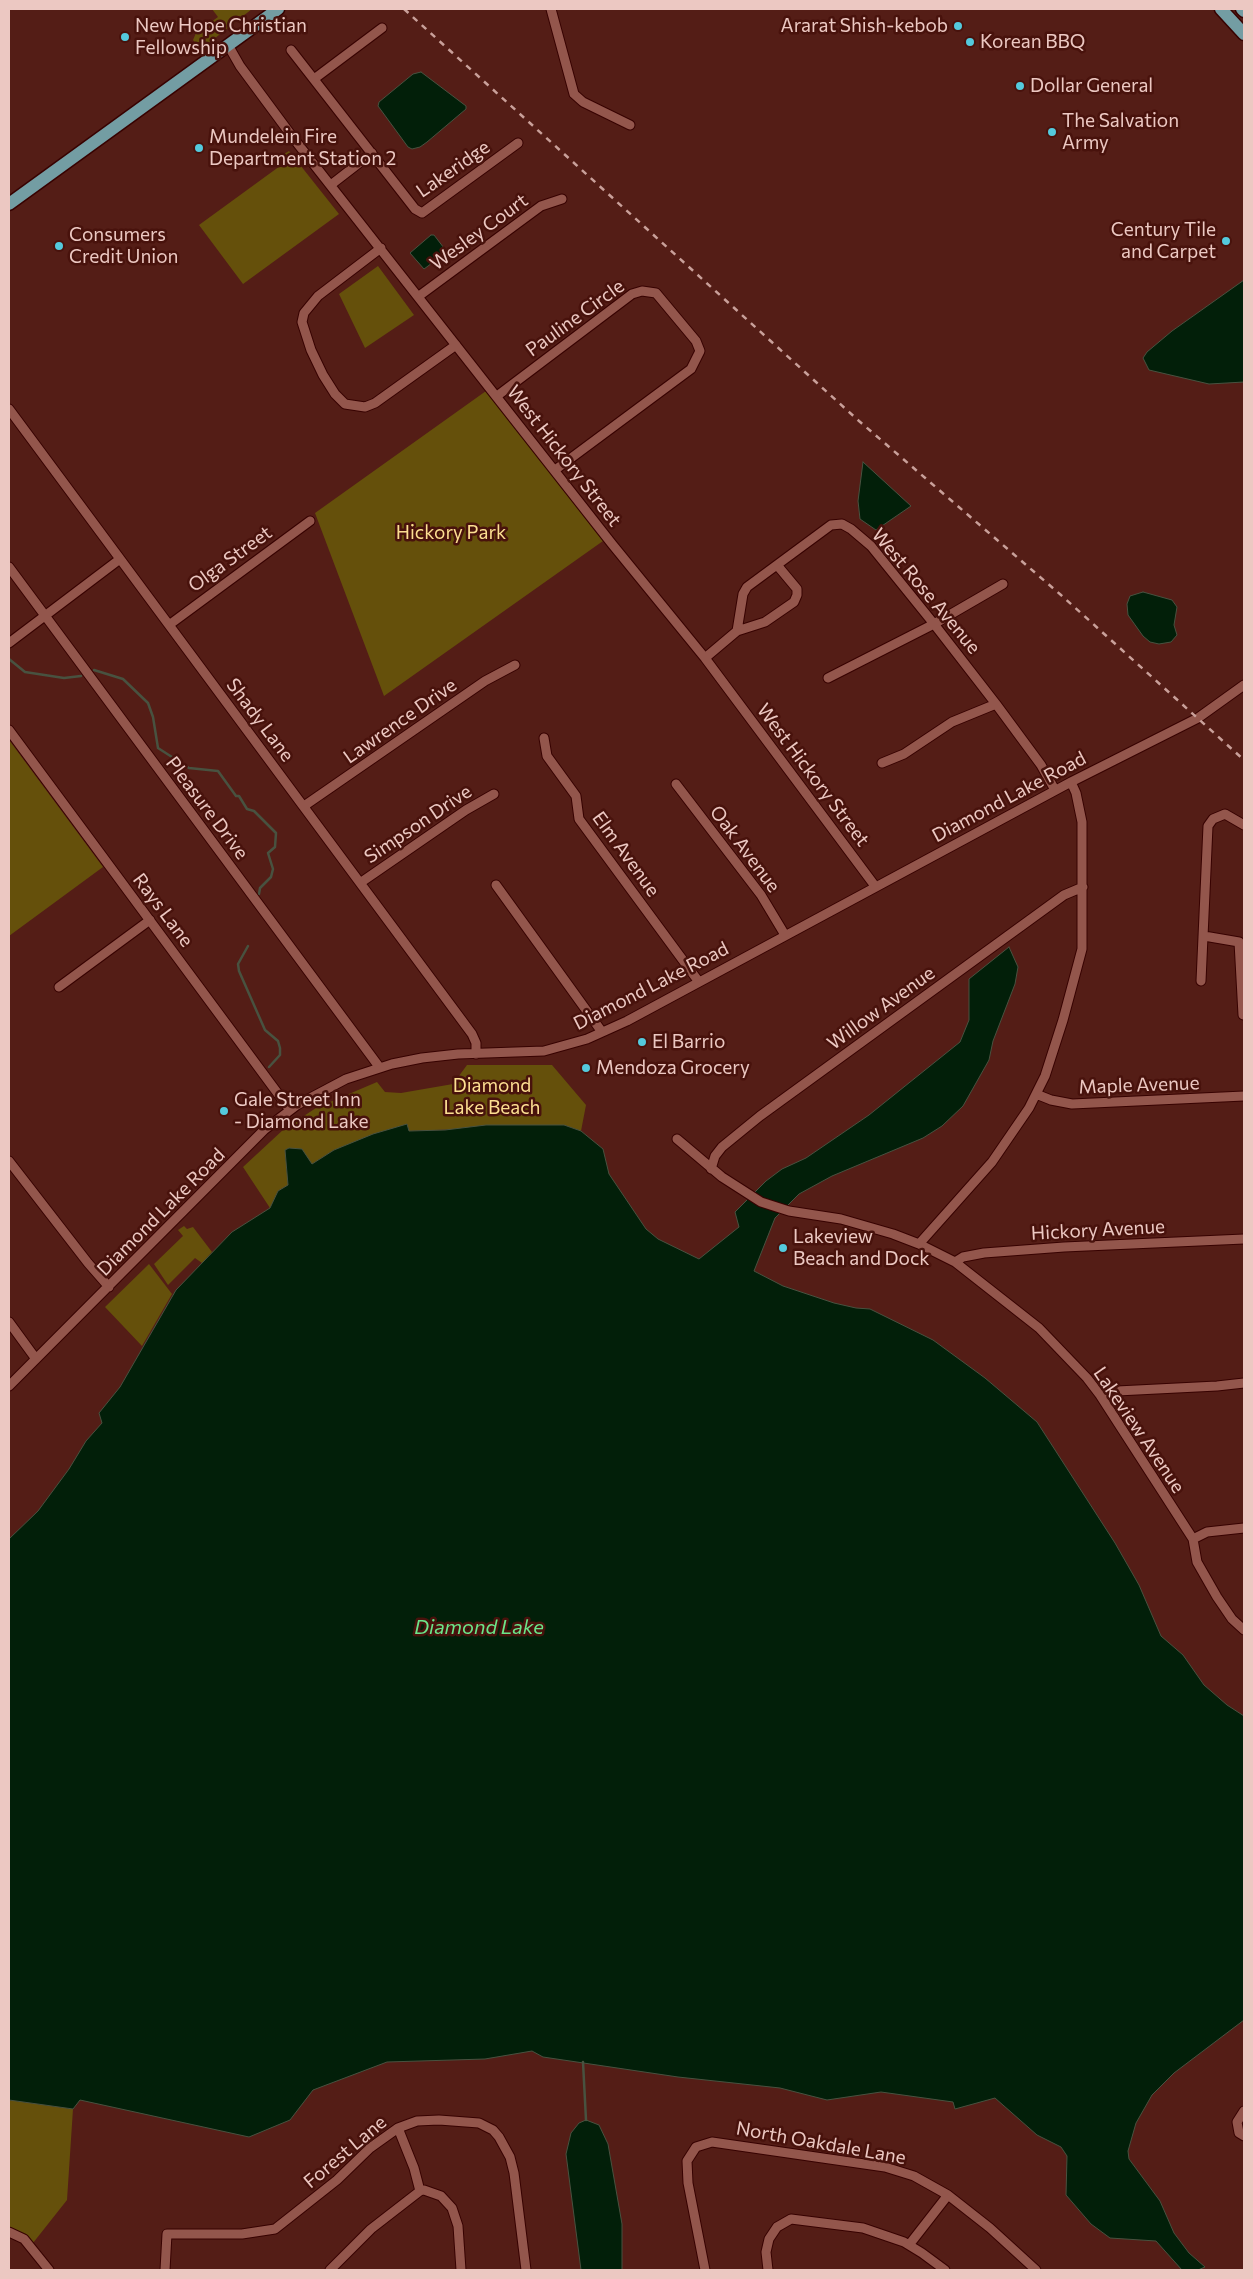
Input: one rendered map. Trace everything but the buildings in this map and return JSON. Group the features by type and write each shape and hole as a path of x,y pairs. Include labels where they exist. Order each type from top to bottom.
{"main road":[{"path":"9,204 278,9"},
{"path":"1221,9 1244,34"}],"street":[{"path":"551,9 574,94 583,102 630,125"},
{"path":"314,79 382,28"},
{"name":"West Hickory Street","path":"228,45 240,66 456,345 705,658 875,886"},
{"name":"Lakeridge","path":"291,50 415,209 422,213 518,143"},
{"path":"332,184 372,153"},
{"name":"Wesley Court","path":"419,296 541,206 562,199"},
{"path":"381,248 318,296 304,313 302,322 312,350 323,375 335,394 345,404 365,407 375,403 456,345"},
{"name":"Pauline Circle","path":"497,396 632,294 642,291 656,293 696,341 700,352 691,369 555,470"},
{"name":"Shady Lane","path":"9,409 472,1034 476,1042 476,1054"},
{"name":"Olga Street","path":"168,625 310,520"},
{"name":"West Rose Avenue","path":"737,631 744,591 832,524 842,524 871,546 934,624 1041,765 1055,790"},
{"path":"9,643 120,559"},
{"path":"705,658 737,631 766,622 794,602 798,595 797,589 777,565"},
{"name":"Pleasure Drive","path":"9,567 380,1068"},
{"path":"828,678 934,624 1003,584"},
{"name":"Lawrence Drive","path":"304,806 485,681 515,665"},
{"name":"Diamond Lake Road","path":"9,1386 264,1130 290,1110 325,1089 380,1068 422,1058 549,1051 587,1039 699,982 1055,790 1198,718 1244,685"},
{"path":"882,763 904,754 952,722 996,704"},
{"name":"Rays Lane","path":"9,730 290,1110"},
{"name":"Elm Avenue","path":"544,738 547,756 576,796 579,818 699,982"},
{"path":"920,1244 992,1162 1029,1108 1045,1076 1063,1020 1082,949 1082,822 1076,793 1071,782"},
{"name":"Oak Avenue","path":"676,784 761,895 786,935"},
{"name":"Simpson Drive","path":"360,883 466,810 494,794"},
{"path":"1201,980 1208,826 1213,819 1225,814 1244,825"},
{"path":"496,885 602,1032"},
{"name":"Willow Avenue","path":"711,1168 715,1156 722,1147 760,1116 1064,895 1083,887"},
{"path":"59,987 150,920"},
{"path":"1204,936 1242,942 1243,1015"},
{"name":"Maple Avenue","path":"1036,1094 1051,1100 1072,1104 1244,1096"},
{"name":"Lakeview Avenue","path":"676,1140 711,1168 761,1202 789,1211 841,1219 920,1244 955,1262 1038,1328 1087,1378 1100,1395 1193,1539 1197,1562 1232,1619 1244,1630"},
{"path":"9,1161 88,1263 109,1287"},
{"name":"Hickory Avenue","path":"955,1262 963,1257 984,1253 1064,1247 1244,1239"},
{"path":"9,1322 36,1359"},
{"path":"1100,1395 1117,1391 1244,1383"},
{"path":"1193,1539 1207,1532 1244,1528"},
{"path":"1244,2111 1237,2122 1239,2133 1244,2136"},
{"name":"Forest Lane","path":"165,2270 167,2234 242,2234 275,2229 337,2180 370,2148 398,2128 417,2121 439,2120 480,2123 492,2130 510,2157 514,2173 526,2270"},
{"path":"398,2128 414,2168 420,2191"},
{"name":"North Oakdale Lane","path":"705,2270 688,2183 687,2161 696,2147 705,2143 719,2142 884,2167 914,2176 948,2195 990,2228 1036,2270"},
{"path":"333,2269 370,2229 420,2191 424,2190 441,2196 452,2208 458,2226 461,2270"},
{"path":"909,2245 948,2195"},
{"path":"768,2270 768,2239 776,2227 791,2219 863,2228 909,2245 945,2270"},
{"path":"9,2232 24,2239 49,2270"}],"green space":[{"path":"212,9 252,9 205,46 197,45 193,40 196,33 218,17"},
{"path":"289,151 339,214 243,284 199,225 280,166 279,157"},
{"path":"378,266 414,315 365,348 339,294"},
{"name":"Hickory Park","path":"486,391 603,541 384,696 315,513"},
{"path":"9,740 103,867 9,936"},
{"name":"Diamond Lake Beach","path":"467,1065 552,1065 586,1105 581,1131 564,1125 409,1131 407,1124 334,1150 312,1164 289,1148 285,1150 288,1185 278,1191 270,1208 243,1167 284,1129 316,1108 377,1082 385,1092 401,1093 453,1084"},
{"path":"184,1226 187,1229 193,1227 212,1252 202,1263 195,1258 168,1285 154,1264 183,1236 178,1230"},
{"path":"149,1264 172,1294 142,1346 105,1307"},
{"path":"9,2100 73,2109 67,2200 33,2243 25,2235 9,2227"}],"water":[{"path":"421,72 466,106 466,109 427,142 420,147 412,149 408,147 378,106 379,102 413,74"},
{"path":"431,235 434,235 447,252 424,269 410,253"},
{"path":"1244,280 1244,382 1209,384 1149,370 1143,358 1147,352 1172,331"},
{"path":"863,462 911,506 876,530 860,519 858,501"},
{"path":"1143,592 1172,600 1177,607 1174,625 1177,635 1171,642 1159,644 1150,642 1143,636 1128,615 1127,604 1130,596"},
{"name":"Diamond Lake","path":"1009,947 1018,967 1015,984 993,1041 989,1060 963,1106 942,1126 923,1138 832,1176 799,1194 775,1218 754,1271 783,1286 834,1303 870,1309 933,1340 985,1378 1037,1422 1115,1543 1139,1585 1161,1636 1183,1655 1204,1685 1227,1705 1244,1716 1244,2020 1174,2073 1152,2095 1136,2123 1128,2151 1129,2159 1160,2201 1174,2233 1189,2253 1205,2267 1198,2270 1182,2270 1156,2241 1110,2238 1091,2224 1066,2195 1067,2156 1061,2147 1037,2135 995,2098 955,2109 953,2102 881,2092 827,2100 780,2088 678,2077 543,2057 532,2051 485,2059 387,2062 313,2090 290,2120 249,2137 80,2100 73,2109 9,2100 9,1539 38,1511 69,1469 86,1441 102,1423 99,1413 120,1387 176,1290 232,1232 270,1208 278,1191 288,1185 285,1150 289,1148 302,1149 312,1164 334,1150 373,1134 407,1124 409,1131 445,1130 486,1125 564,1125 581,1131 603,1149 609,1174 646,1229 658,1239 699,1259 739,1227 735,1212 766,1181 782,1169 806,1158 869,1115 960,1042 969,1020 969,979"},
{"path":"586,2120 599,2125 608,2144 622,2224 622,2270 581,2270 566,2154 571,2133 579,2123"}],"waterway":[{"path":"9,659 25,672 64,678 81,676"},
{"path":"94,670 123,679 148,703 153,717 158,748 189,768 218,771 236,796 239,796 247,809 254,811 276,833 275,847 268,853 273,869 271,877 260,888 259,894"},
{"path":"248,946 238,964 239,971 265,1030 278,1041 280,1048 280,1055 269,1067"},
{"path":"583,2062 586,2120"}],"railway":[{"path":"404,9 859,421 1061,595 1244,760"}],"place":[{"name":"Ararat Shish-kebob","path":"958,26"},
{"name":"New Hope Christian Fellowship","path":"125,37"},
{"name":"Korean BBQ","path":"970,42"},
{"name":"Dollar General","path":"1020,86"},
{"name":"The Salvation Army","path":"1052,132"},
{"name":"Mundelein Fire Department Station 2","path":"199,148"},
{"name":"Century Tile and Carpet","path":"1226,241"},
{"name":"Consumers Credit Union","path":"59,246"},
{"name":"El Barrio","path":"642,1042"},
{"name":"Mendoza Grocery","path":"586,1068"},
{"name":"Gale Street Inn - Diamond Lake","path":"224,1111"},
{"name":"Lakeview Beach and Dock","path":"783,1248"}]}
